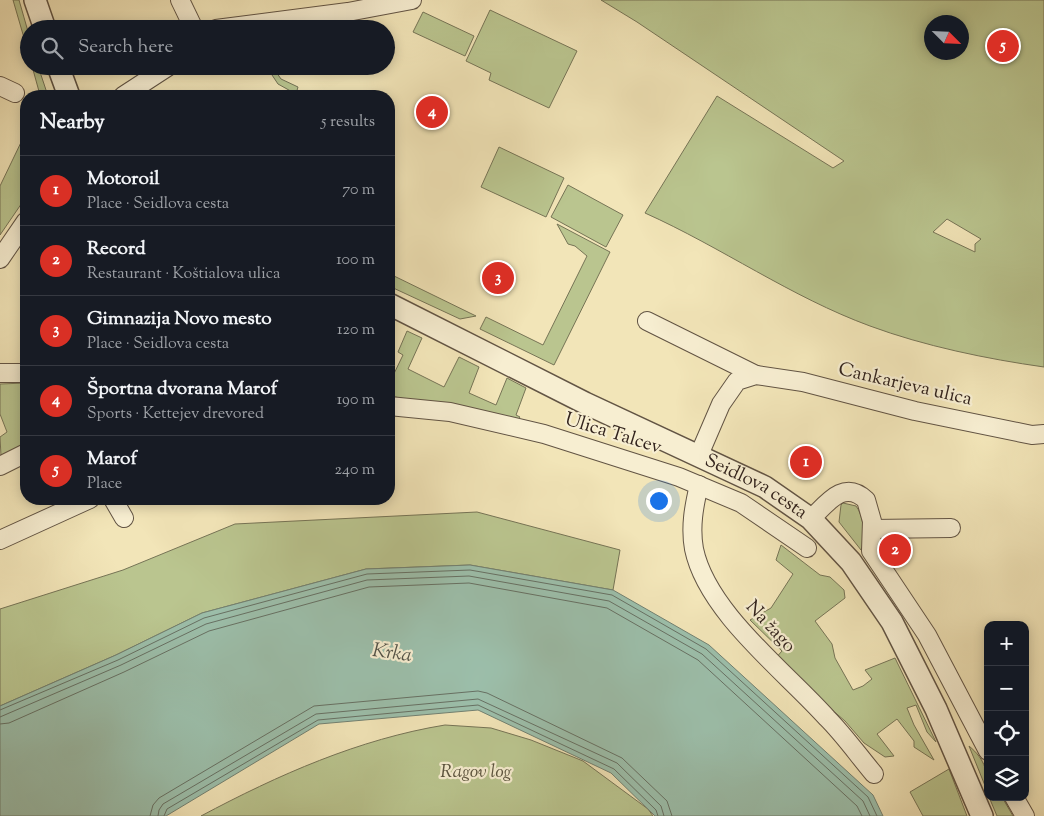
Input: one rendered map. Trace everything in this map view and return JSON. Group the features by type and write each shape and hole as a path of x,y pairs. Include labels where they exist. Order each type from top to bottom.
{"street":[{"path":"35,0 42,20"},
{"path":"180,0 190,20"},
{"path":"286,20 348,12 412,0"},
{"path":"61,75 67,90"},
{"path":"132,90 155,75"},
{"path":"0,258 20,230"},
{"name":"Seidlova cesta","path":"395,307 585,402 765,487 811,519 851,562 892,622 936,709 982,816"},
{"name":"Cankarjeva ulica","path":"647,321 756,375 803,382 915,411 1032,435 1044,434"},
{"path":"0,374 20,373"},
{"path":"699,456 720,404 737,381 756,375"},
{"name":"Ulica Talcev","path":"395,407 450,412 544,434 699,484 748,508 807,548"},
{"path":"0,466 20,456"},
{"name":"Na žago","path":"699,484 693,511 692,535 694,550 711,594 756,645 828,718 874,774"},
{"path":"811,519 836,494 844,491 853,492 866,500 870,510 872,529 871,551 927,635 984,743"},
{"path":"0,540 77,505"},
{"path":"116,505 124,518"},
{"path":"872,529 951,528"},
{"path":"1016,801 1025,816"}],"green space":[{"path":"13,0 19,0 25,20 20,20 20,24"},
{"path":"601,0 1044,0 1044,367 956,351 912,340 870,326 812,301 673,226 645,213 717,96 833,168 844,161 637,22","holes":["947,219 981,239 975,244 975,252 933,232"]},
{"path":"490,10 577,51 549,108 489,80 491,73 466,61"},
{"path":"423,12 474,36 465,56 413,32"},
{"path":"349,17 350,20 330,20"},
{"path":"34,75 41,75 46,90 39,90"},
{"path":"272,75 278,75 281,79 298,87 297,90 289,90 278,84"},
{"path":"20,144 20,206 0,235 0,186"},
{"path":"499,147 564,178 546,217 481,187"},
{"path":"568,185 623,215 606,247 551,217"},
{"path":"557,224 610,252 554,365 480,329 486,317 543,345 587,256 575,246 568,244"},
{"path":"395,276 476,316 460,319 395,289"},
{"path":"407,331 422,338 408,369 444,387 459,357 479,367 469,393 496,405 507,378 526,388 516,415 520,417 516,422 469,410 395,397 395,372 403,355 398,352"},
{"path":"20,383 20,446 1,456 0,437 7,432 0,414 0,384"},
{"path":"843,503 856,506 861,515 864,540 861,550 839,522 841,505"},
{"path":"477,512 620,550 613,590 470,565 366,569 202,613 116,655 0,706 0,609 123,570 235,524"},
{"path":"781,545 820,575 830,577 844,590 845,598 815,621 832,644 835,658 853,690 863,686 872,679 865,670 895,658 936,742 927,732 916,705 907,708 914,725 934,760 914,747 914,741 897,719 877,734 894,756 885,757 864,743 845,721 774,660 782,651 750,620 771,608 793,574 776,560"},
{"name":"Ragov log","path":"445,725 491,728 531,740 583,761 648,809 653,816 201,816 260,786 320,760 381,739"},
{"path":"969,746 979,756 984,765 984,783"},
{"path":"949,769 967,816 923,816 910,792"},
{"path":"991,801 1004,801 1013,816 997,816"}],"water":[{"name":"Krka","path":"470,565 613,590 709,645 873,795 883,816 655,816 611,773 478,710 319,724 166,816 0,816 0,706 116,655 202,613 366,569"}],"place":[{"name":"Marof","path":"1003,46"},
{"name":"Športna dvorana Marof","path":"432,112"},
{"name":"Gimnazija Novo mesto","path":"498,278"},
{"name":"Motoroil","path":"806,462"},
{"name":"Record","path":"895,550"}]}
